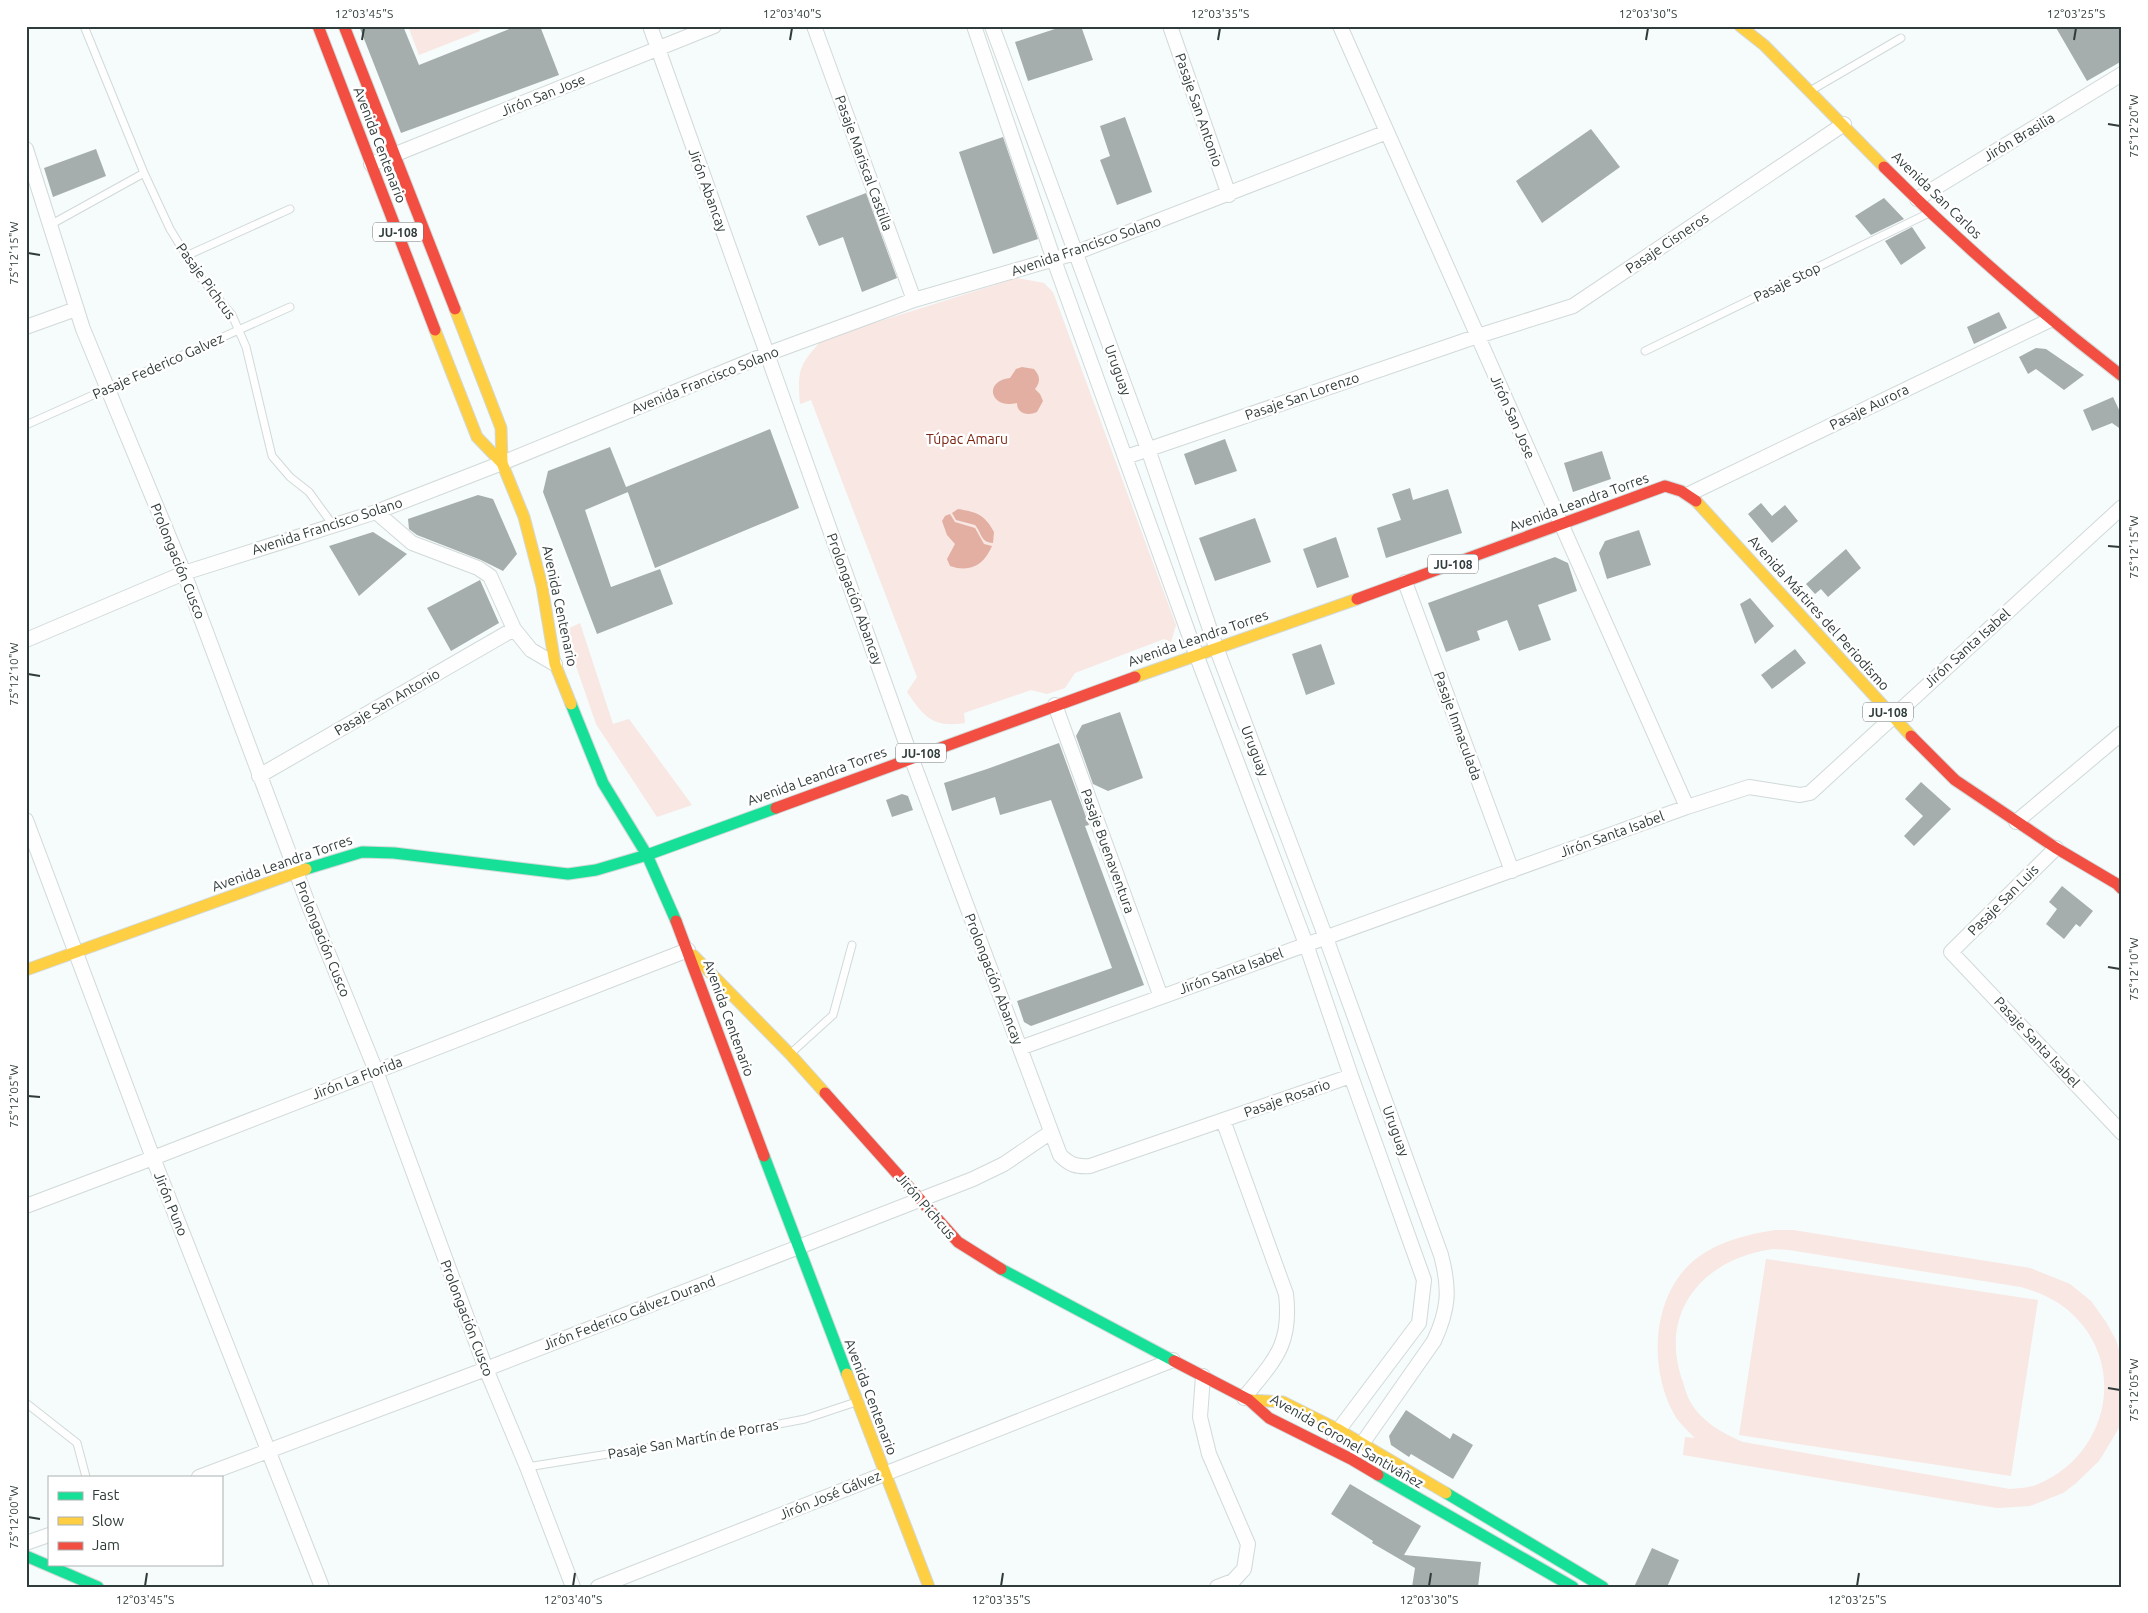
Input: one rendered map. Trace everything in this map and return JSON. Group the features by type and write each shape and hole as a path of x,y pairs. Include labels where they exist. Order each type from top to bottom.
{"main road":[{"name":"Avenida Centenario","path":"318,26 477,437 502,463"},
{"name":"Avenida Centenario","path":"344,26 501,428 502,463 524,517 542,586 555,664 603,782 647,855 688,950 856,1402 929,1587"},
{"name":"Avenida San Carlos","path":"1740,26 1764,45 1930,213 2050,320 2122,376"},
{"name":"Avenida Leandra Torres","path":"26,970 296,872 362,852 369,851 568,874 596,870 647,855 911,757 1196,654 1405,582 1665,486 1677,488 1689,494"},
{"name":"Avenida Mártires del Periodismo","path":"1689,494 1892,716 1955,780 2056,848 2120,885"},
{"name":"Jirón Pichcus","path":"688,950 790,1054 958,1242 1016,1278 1246,1399"},
{"name":"Avenida Coronel Santiváñez","path":"1246,1399 1283,1402 1339,1430 1603,1587"},
{"name":"Avenida Coronel Santiváñez","path":"1246,1399 1269,1418 1351,1459 1573,1587"},
{"path":"1439,1511 1448,1495"},
{"path":"26,1556 48,1565"},
{"path":"49,1566 98,1587"}],"street":[{"name":"Jirón Abancay","path":"650,26 767,354"},
{"name":"Jirón San Jose","path":"371,164 714,26"},
{"name":"Pasaje Mariscal Castilla","path":"814,26 914,300"},
{"name":"Uruguay","path":"974,26 1054,260 1196,654 1306,944 1424,1280 1418,1323 1326,1448"},
{"name":"Uruguay","path":"992,26 1148,449 1216,647 1326,938 1441,1255 1446,1276 1448,1301 1443,1322 1434,1341 1351,1459"},
{"name":"Pasaje San Antonio","path":"1170,26 1229,194"},
{"name":"Jirón San Jose","path":"1340,26 1687,807"},
{"name":"Jirón Brasilia","path":"1917,199 2122,74"},
{"name":"Pasaje Cisneros","path":"1478,336 1573,306 1844,124"},
{"name":"Avenida Francisco Solano","path":"26,640 184,573 376,512 502,463 767,354 914,300 1075,253 1387,132"},
{"name":"Prolongación Cusco","path":"26,149 76,309 184,573 296,872 376,1071 486,1369 527,1467 573,1587"},
{"path":"26,327 76,309"},
{"name":"Pasaje Aurora","path":"1689,494 2050,320"},
{"name":"Pasaje San Lorenzo","path":"1126,457 1478,336"},
{"name":"Prolongación Abancay","path":"767,354 911,757 1060,1154 1069,1164 1079,1167 1090,1166 1223,1120"},
{"name":"Jirón Santa Isabel","path":"1020,1048 1749,786 1800,795 1810,793 2122,507"},
{"path":"376,512 412,543 478,568 490,576 514,629 531,650 555,664"},
{"name":"Pasaje Inmaculada","path":"1405,582 1512,871"},
{"name":"Pasaje San Antonio","path":"259,776 514,629"},
{"name":"Pasaje Buenaventura","path":"1055,705 1161,997"},
{"path":"2016,822 2122,733"},
{"name":"Jirón Puno","path":"26,820 153,1158 322,1587"},
{"name":"Pasaje San Luis","path":"1951,952 2056,848"},
{"name":"Jirón La Florida","path":"26,1206 688,950"},
{"name":"Pasaje Santa Isabel","path":"1951,952 2122,1133"},
{"name":"Pasaje Rosario","path":"1223,1120 1351,1076"},
{"path":"1223,1120 1286,1294 1288,1316 1285,1337 1277,1357 1246,1399"},
{"name":"Jirón Federico Gálvez Durand","path":"202,1476 486,1369 798,1248 919,1198 973,1179 1004,1164 1051,1132"},
{"name":"Jirón José Gálvez","path":"598,1587 1173,1360"},
{"path":"1203,1376 1200,1417 1209,1454 1248,1544 1244,1569 1234,1584 1217,1587"},
{"path":"26,1544 48,1535"}],"lane":[{"name":"Pasaje Pichcus","path":"84,26 144,173 170,228 197,273 232,315 239,330 246,347 272,456 290,476 309,492 333,525"},
{"path":"1810,91 1901,38"},
{"path":"50,225 144,173"},
{"path":"186,256 290,209"},
{"name":"Pasaje Stop","path":"1645,351 1930,213"},
{"name":"Pasaje Federico Galvez","path":"26,425 290,307"},
{"path":"790,1054 833,1015 852,946"},
{"name":"Pasaje San Martín de Porras","path":"527,1467 696,1440 805,1419 856,1402"},
{"path":"26,1403 77,1443 86,1476"}],"green space":[{"path":"408,26 478,26 480,31 419,55"},
{"name":"Túpac Amaru","path":"1017,278 1044,283 1053,292 1176,625 1171,642 1164,639 1075,673 1065,688 1047,694 1031,690 964,713 965,723 945,724 930,719 924,714 907,692 917,677 811,400 800,404 800,375 805,361 823,339"},
{"path":"580,623 613,724 629,719 692,805 657,817 596,724 564,631"},
{"path":"1793,1230 2030,1268 2070,1284 2091,1301 2106,1322 2116,1340 2122,1360 2122,1416 2120,1426 2099,1461 2063,1493 2030,1506 1997,1508 1683,1455 1685,1437 1695,1438 1680,1423 1673,1412 1665,1394 1660,1375 1658,1355 1658,1334 1668,1295 1678,1278 1700,1256 1731,1240 1764,1232","holes":["1773,1249 2021,1287 2046,1296 2064,1307 2088,1332 2099,1356 2104,1381 2102,1407 2094,1431 2080,1453 2061,1471 2036,1485 2010,1489 1743,1442 1714,1427 1696,1410 1688,1398 1683,1382 1677,1357 1676,1333 1682,1312 1692,1293 1707,1277 1726,1264 1748,1254"]},
{"path":"1766,1259 2038,1300 2011,1476 1739,1435"}],"shaded area":[{"path":"1022,367 1034,369 1039,376 1035,389 1043,401 1037,412 1034,413 1027,414 1021,412 1017,407 1017,403 1008,404 1001,402 993,394 996,384 1001,380 1010,378 1016,369"},
{"path":"958,509 970,511 984,518 994,532 993,543 983,539 975,525 956,520 952,513"},
{"path":"950,514 955,522 975,528 984,544 992,546 985,558 976,566 957,568 950,566 947,559 955,544 947,535 942,521 945,516"}],"building":[{"path":"359,26 403,26 419,65 517,26 540,26 559,75 401,133"},
{"path":"1064,26 1081,26 1093,60 1028,81 1015,42"},
{"path":"2055,26 2122,26 2122,61 2087,81"},
{"path":"1125,117 1152,192 1117,205 1100,160 1110,156 1100,126"},
{"path":"1591,129 1620,167 1542,223 1516,181"},
{"path":"1003,137 1038,239 993,254 959,152"},
{"path":"96,149 106,176 53,197 44,168"},
{"path":"866,193 897,278 862,292 843,237 819,246 806,216"},
{"path":"1884,198 1904,219 1871,235 1855,216"},
{"path":"1912,227 1926,248 1901,265 1885,241"},
{"path":"1999,312 2007,328 1974,344 1967,327"},
{"path":"2036,348 2046,349 2084,375 2064,390 2036,369 2028,374 2019,357"},
{"path":"2113,397 2122,416 2122,430 2112,423 2092,431 2083,410"},
{"path":"770,429 799,508 655,568 626,487"},
{"path":"1225,439 1237,471 1195,485 1184,454"},
{"path":"610,447 628,492 585,510 611,587 660,569 673,604 597,634 543,492 548,471"},
{"path":"1602,451 1611,479 1573,492 1564,463"},
{"path":"1410,488 1413,500 1448,489 1462,533 1386,558 1377,528 1401,520 1392,494"},
{"path":"478,495 493,499 517,554 503,571 481,560 417,535 409,529 408,519"},
{"path":"1761,503 1772,516 1785,505 1798,521 1772,543 1748,514"},
{"path":"1255,518 1271,562 1215,581 1199,538"},
{"path":"1639,530 1651,565 1607,579 1599,553 1605,541"},
{"path":"373,532 407,554 359,596 329,546"},
{"path":"1336,537 1349,577 1317,588 1303,549"},
{"path":"1846,549 1861,568 1828,597 1821,589 1815,594 1806,584"},
{"path":"1555,557 1568,563 1577,591 1538,605 1551,640 1519,651 1507,620 1477,631 1480,640 1446,652 1428,603"},
{"path":"480,580 499,623 451,651 427,608"},
{"path":"1750,598 1774,626 1755,644 1740,604"},
{"path":"1321,644 1335,684 1306,695 1292,654"},
{"path":"1795,649 1806,663 1772,689 1761,675"},
{"path":"1120,712 1143,778 1108,791 1093,784 1076,736 1082,725"},
{"path":"1059,743 1089,825 1085,826 1144,985 1031,1026 1024,1022 1017,1001 1112,968 1051,800 1000,815 995,797 952,811 944,783"},
{"path":"1921,782 1951,809 1914,846 1904,836 1923,816 1905,799"},
{"path":"902,794 908,796 913,810 892,817 886,800"},
{"path":"2062,886 2093,911 2080,927 2076,924 2064,939 2046,924 2057,909 2049,902"},
{"path":"1406,1410 1450,1439 1453,1433 1473,1445 1453,1479 1411,1454 1409,1457 1391,1445 1389,1436"},
{"path":"1350,1484 1421,1526 1404,1555 1481,1562 1478,1587 1412,1587 1415,1568 1372,1543 1373,1541 1331,1514"},
{"path":"1652,1548 1679,1560 1667,1587 1634,1587"}],"traffic: fast":[{"path":"571,704 603,783 647,855 776,808"},
{"path":"306,869 362,852 394,853 568,874 596,870 647,855 676,921"},
{"path":"764,1156 847,1374"},
{"path":"1001,1269 1174,1361"},
{"path":"1378,1475 1573,1587"},
{"path":"1446,1493 1603,1587"},
{"path":"26,1556 48,1565"},
{"path":"49,1566 98,1587"}],"traffic: slow":[{"path":"1740,26 1764,45 1884,167"},
{"path":"455,309 501,428 502,463 524,517 542,586 555,664 571,704"},
{"path":"435,330 477,437 502,463"},
{"path":"1696,501 1911,736"},
{"path":"1135,677 1357,599"},
{"path":"26,970 306,869"},
{"path":"693,955 790,1054 825,1093"},
{"path":"847,1374 929,1587"},
{"path":"1249,1400 1283,1402 1339,1430 1446,1493"}],"traffic: jam":[{"path":"318,26 435,330"},
{"path":"344,26 455,309"},
{"path":"1884,167 2000,275 2122,376"},
{"path":"1357,599 1665,486 1681,491 1696,501"},
{"path":"776,808 1135,677"},
{"path":"1911,736 1955,780 2056,848 2117,884 2122,889"},
{"path":"676,921 764,1156"},
{"path":"825,1093 958,1242 1001,1269"},
{"path":"1174,1361 1249,1400 1269,1418 1351,1459 1378,1475"}]}
